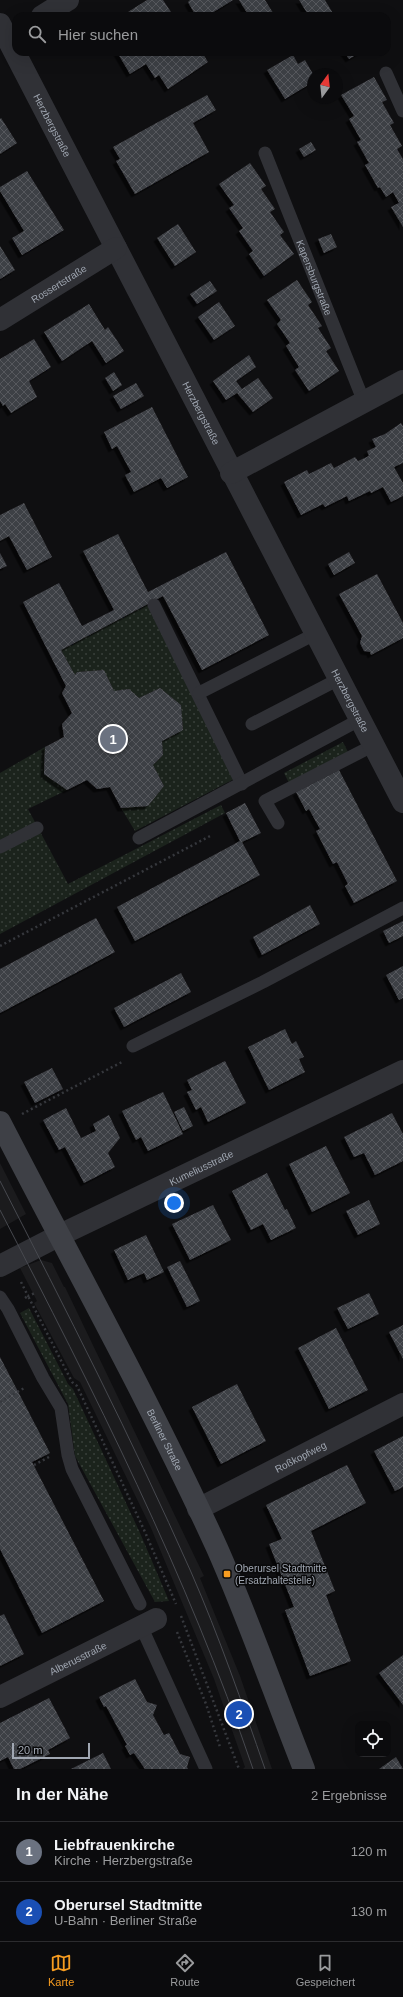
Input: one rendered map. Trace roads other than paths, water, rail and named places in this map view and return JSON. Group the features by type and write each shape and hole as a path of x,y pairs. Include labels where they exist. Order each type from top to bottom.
{"street":[{"path":"48,12 68,0"},
{"name":"Herzbergstraße","path":"20,56 116,248 231,473 361,719 403,802"},
{"name":"Rossertstraße","path":"0,320 116,248"},
{"path":"231,473 403,381"},
{"name":"Kumeliusstraße","path":"0,1266 60,1235 403,1071"},
{"name":"Berliner Straße","path":"8,1120 60,1235 140,1390 198,1509 227,1574 304,1769"},
{"name":"Roßkopfweg","path":"198,1509 403,1404"},
{"name":"Alberusstraße","path":"0,1697 149,1622"}],"lane":[{"path":"386,73 403,111"},
{"name":"Kapersburgstraße","path":"265,153 364,402"},
{"path":"154,605 242,784"},
{"path":"198,693 315,634"},
{"path":"252,724 339,679"},
{"path":"139,838 361,719"},
{"path":"278,823 265,801 374,745"},
{"path":"0,847 37,828"},
{"path":"133,1046 263,982 403,908"},
{"path":"0,1297 8,1309 43,1378 61,1408 68,1455 72,1468 140,1604"},
{"path":"149,1622 206,1769"}],"tram line":[{"path":"0,1181 74,1326 169,1522 221,1645 265,1769"},
{"path":"0,1210 104,1415 169,1554 227,1696 253,1769"}],"place":[{"name":"Liebfrauenkirche","path":"113,739"},
{"name":"Oberursel Stadtmitte (Ersatzhaltestelle)","path":"227,1574"},
{"name":"Oberursel Stadtmitte","path":"239,1714"}]}
